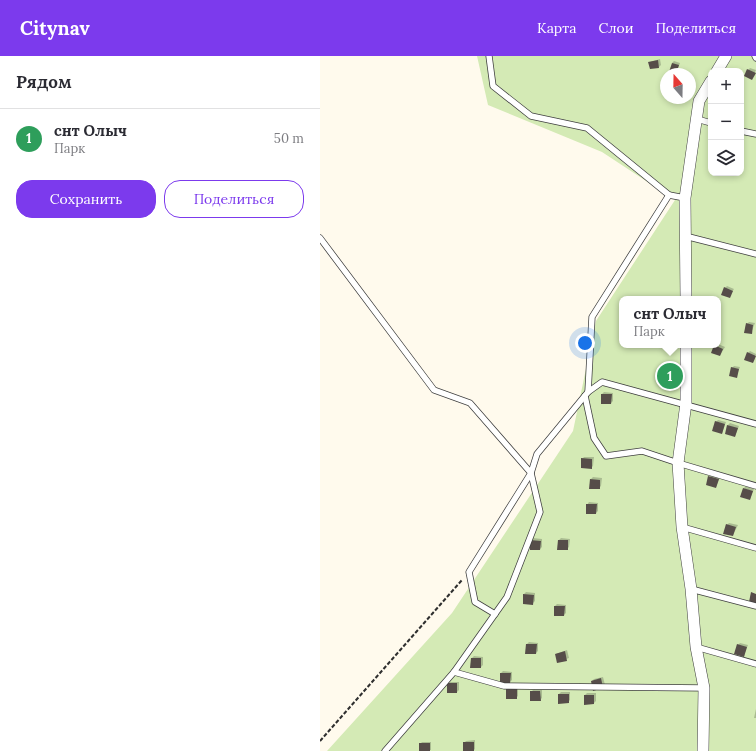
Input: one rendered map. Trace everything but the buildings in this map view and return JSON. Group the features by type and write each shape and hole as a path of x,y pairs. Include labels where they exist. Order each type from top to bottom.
{"street":[{"path":"719,68 726,56"},
{"path":"686,296 685,198 699,101 708,86"},
{"path":"686,348 686,403 678,463 682,527 691,589 696,647 704,688 703,751"}],"lane":[{"path":"489,56 493,86 531,116 587,128 669,195 685,198"},
{"path":"697,119 708,122"},
{"path":"744,131 756,134"},
{"path":"669,195 592,317 586,394 594,438 606,456 642,451 756,486"},
{"path":"686,236 756,254"},
{"path":"320,238 434,390 470,403 532,472 540,512 507,596 454,672 385,751"},
{"path":"495,614 475,602 469,572 532,472 537,454 586,394 602,382 686,403 756,424"},
{"path":"682,527 756,548"},
{"path":"691,589 756,606"},
{"path":"696,647 756,664"},
{"path":"454,672 504,686 704,688"}],"path":[{"path":"320,741 469,572"}],"green space":[{"path":"477,56 756,56 756,751 327,751 452,613 573,431 596,321 675,200 602,152 488,105"}],"place":[{"name":"снт Олыч","path":"670,376"}]}
